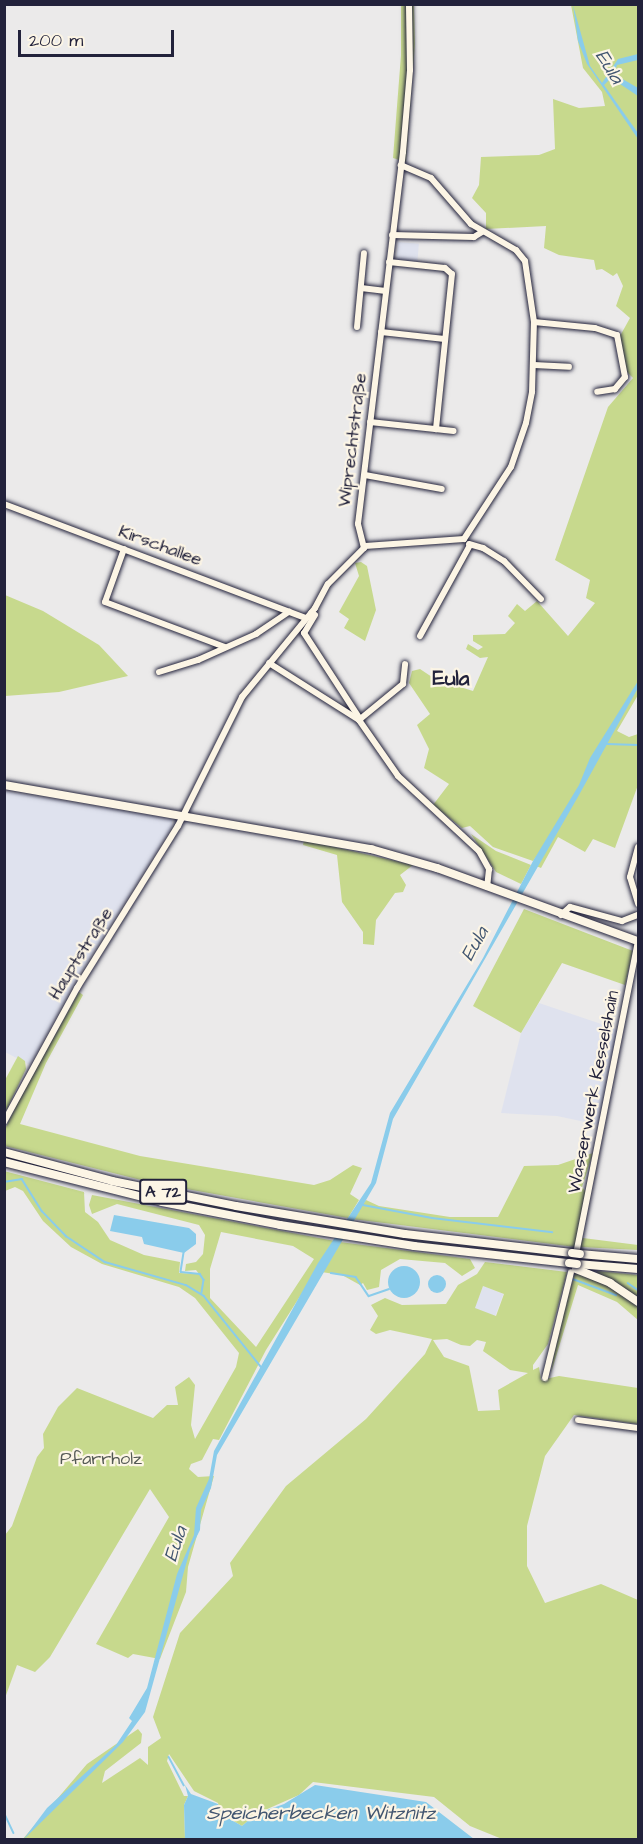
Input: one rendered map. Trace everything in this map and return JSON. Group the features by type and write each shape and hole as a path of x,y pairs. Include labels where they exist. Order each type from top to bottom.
{"highway":[{"name":"A 72","path":"4,1152 112,1180 324,1222 639,1259"},
{"name":"A 72","path":"4,1162 162,1202 319,1231 544,1261 572,1267 639,1269"},
{"path":"572,1267 610,1282 639,1302"}],"main road":[{"path":"4,785 370,849 487,886 561,915 639,941"}],"street":[{"name":"Wiprechtstraße","path":"365,546 358,524 401,165 410,70 409,4"},
{"path":"401,165 431,178 482,232 516,250 525,261 534,322 534,365 520,447 511,467 464,539"},
{"path":"392,235 474,237 482,232"},
{"path":"357,327 364,253"},
{"path":"389,262 451,270 436,429"},
{"path":"361,288 386,291"},
{"path":"534,322 595,328 617,335 625,377 615,389 597,392"},
{"path":"381,332 445,339"},
{"path":"534,365 569,367"},
{"path":"370,422 454,431"},
{"path":"365,475 442,489"},
{"name":"Kirschallee","path":"4,504 305,618"},
{"path":"360,720 269,663 311,613 328,584 365,546 464,539 470,545 483,548 504,561 541,599"},
{"path":"420,636 470,545"},
{"path":"124,549 105,602 225,647"},
{"path":"159,672 256,634 289,612"},
{"path":"311,613 315,615 304,633 360,720 398,776 479,851 489,869 487,886"},
{"path":"279,650 282,672"},
{"name":"Hauptstraße","path":"4,1122 59,1017 184,815 242,697 269,663"},
{"path":"360,720 403,684 405,664"},
{"path":"639,847 630,878 639,904"},
{"path":"561,915 570,907 622,921 639,915"},
{"name":"Wasserwerk Kesselshain","path":"576,1252 639,941"},
{"path":"545,1378 572,1267"},
{"path":"578,1420 639,1428"}],"shaded area":[{"path":"398,242 419,244 417,262 396,260"},
{"path":"4,791 172,819 172,827 75,982 30,1065 5,1052"},
{"path":"539,1003 619,1030 604,1126 557,1116 501,1113 521,1033"},
{"path":"483,1286 504,1294 495,1316 474,1308"}],"green space":[{"path":"401,5 414,5 415,44 406,162 393,158 401,55"},
{"path":"571,5 638,5 638,695 617,731 629,737 638,734 638,785 615,848 593,839 585,852 558,837 541,868 536,866 555,831 533,861 493,847 470,826 462,828 433,805 449,784 424,768 429,749 417,725 430,714 409,683 412,671 420,669 435,679 473,691 488,657 480,658 466,649 468,644 478,650 483,647 473,641 473,635 505,634 515,623 508,616 517,604 525,611 537,601 568,636 595,603 586,598 590,580 555,560 608,407 633,378 625,370 620,336 630,318 616,306 623,286 617,273 613,276 602,269 596,270 594,260 559,255 544,248 546,226 486,229 486,213 472,198 479,185 481,157 539,155 555,149 553,99 579,108 605,106 602,92 583,68"},
{"path":"361,562 367,566 376,610 365,641 344,628 349,619 339,612 359,576 355,563"},
{"path":"5,595 43,611 99,645 128,676 59,692 5,696"},
{"path":"471,834 496,851 531,865 521,884 496,872"},
{"path":"304,840 413,865 400,875 406,885 403,892 395,893 376,920 374,945 363,944 363,932 342,902 337,855 303,845"},
{"path":"524,909 633,951 625,985 562,963 521,1033 473,1006"},
{"path":"79,992 83,995 46,1063 20,1124 140,1156 314,1185 330,1180 353,1165 362,1168 350,1194 359,1200 348,1218 153,1183 5,1146 4,1131"},
{"path":"18,1056 25,1061 26,1069 5,1113 5,1080"},
{"path":"593,1153 582,1187 587,1193 575,1247 352,1219 366,1200 379,1206 450,1217 498,1217 524,1166 558,1165"},
{"name":"Pfarrholz","path":"4,1171 84,1192 85,1212 98,1222 110,1240 144,1255 180,1262 179,1273 199,1274 196,1270 185,1271 186,1264 196,1262 203,1254 205,1235 199,1225 117,1204 92,1214 89,1205 92,1195 335,1241 266,1350 219,1440 213,1439 202,1460 191,1464 189,1469 198,1477 214,1476 188,1567 186,1592 160,1659 133,1654 128,1658 96,1644 169,1517 150,1489 50,1657 35,1672 17,1665 5,1698 5,1535 12,1526 37,1457 44,1448 43,1434 58,1407 77,1388 153,1418 167,1405 178,1405 175,1387 189,1377 195,1385 191,1425 195,1439 236,1367 239,1353 195,1298 179,1287 102,1264 71,1247 43,1221 23,1191 15,1187 5,1191","holes":["221,1232 293,1246 314,1259 256,1347 210,1298 210,1269"]},
{"path":"583,1238 638,1245 638,1250 580,1247"},
{"path":"340,1242 470,1259 475,1268 462,1276 445,1263 400,1259 381,1270 379,1287 367,1290 363,1283 360,1285 342,1275 321,1272"},
{"path":"485,1262 567,1272 548,1344 533,1365 533,1370 539,1367 541,1380 559,1376 638,1388 638,1424 574,1415 545,1456 527,1526 527,1566 545,1603 601,1584 638,1600 638,1839 502,1839 470,1826 434,1797 313,1782 299,1795 256,1814 242,1826 221,1814 218,1803 194,1791 169,1754 167,1761 184,1796 188,1796 184,1805 185,1839 22,1840 87,1764 138,1729 142,1734 141,1743 105,1771 102,1783 140,1758 148,1765 148,1747 161,1738 153,1717 180,1633 233,1576 230,1563 286,1486 366,1419 425,1354 432,1339 390,1330 376,1334 370,1330 378,1316 371,1305 385,1298 402,1305 446,1304 458,1285 477,1274","holes":["483,1286 504,1294 496,1316 475,1308","447,1339 470,1346 477,1340 486,1342 483,1351 510,1370 528,1373 498,1390 500,1410 478,1411 469,1366 444,1357 433,1340"]},
{"path":"597,1271 638,1275 638,1300 597,1274"},
{"path":"575,1273 603,1283 630,1300 638,1307 638,1320 617,1302 578,1285 551,1373 557,1334"}],"water":[{"path":"573,5 590,66 602,83 618,59 638,54 638,60 617,65 614,74 638,88 638,96 611,78 604,85 638,133 638,139 587,64 578,41"},
{"path":"638,681 638,688 579,795 393,1119 376,1183 217,1455 211,1488 201,1510 200,1530 190,1550 145,1712 123,1742 23,1840 47,1808 116,1745 132,1721 129,1718 147,1688 177,1574 194,1535 196,1508 209,1479 214,1451 318,1263 371,1183 390,1113 483,958 533,861 579,785 590,758"},
{"path":"114,1215 189,1228 196,1234 196,1244 184,1253 144,1244 142,1237 110,1231"},
{"path":"404,1266 415,1271 420,1282 415,1293 404,1298 393,1293 388,1282 393,1271"},
{"path":"437,1275 443,1278 446,1284 443,1290 437,1293 431,1290 428,1284 431,1278"},
{"name":"Speicherbecken Witznitz","path":"185,1785 191,1794 218,1804 221,1814 242,1826 256,1814 284,1804 315,1785 426,1802 474,1839 185,1839 184,1805 188,1796"}],"waterway":[{"path":"607,744 638,745"},
{"path":"4,1182 22,1179 42,1211 66,1236 105,1262 186,1285 204,1296 262,1368"},
{"path":"363,1205 432,1218 552,1232"},
{"path":"184,1253 181,1272 200,1274 204,1280 202,1293"},
{"path":"331,1273 356,1277 369,1296 389,1289"},
{"path":"573,1279 616,1295"},
{"path":"628,1283 638,1290"},
{"path":"169,1757 184,1785"},
{"path":"4,1812 14,1833"}],"district":[{"name":"Eula","path":"451,679"}]}
